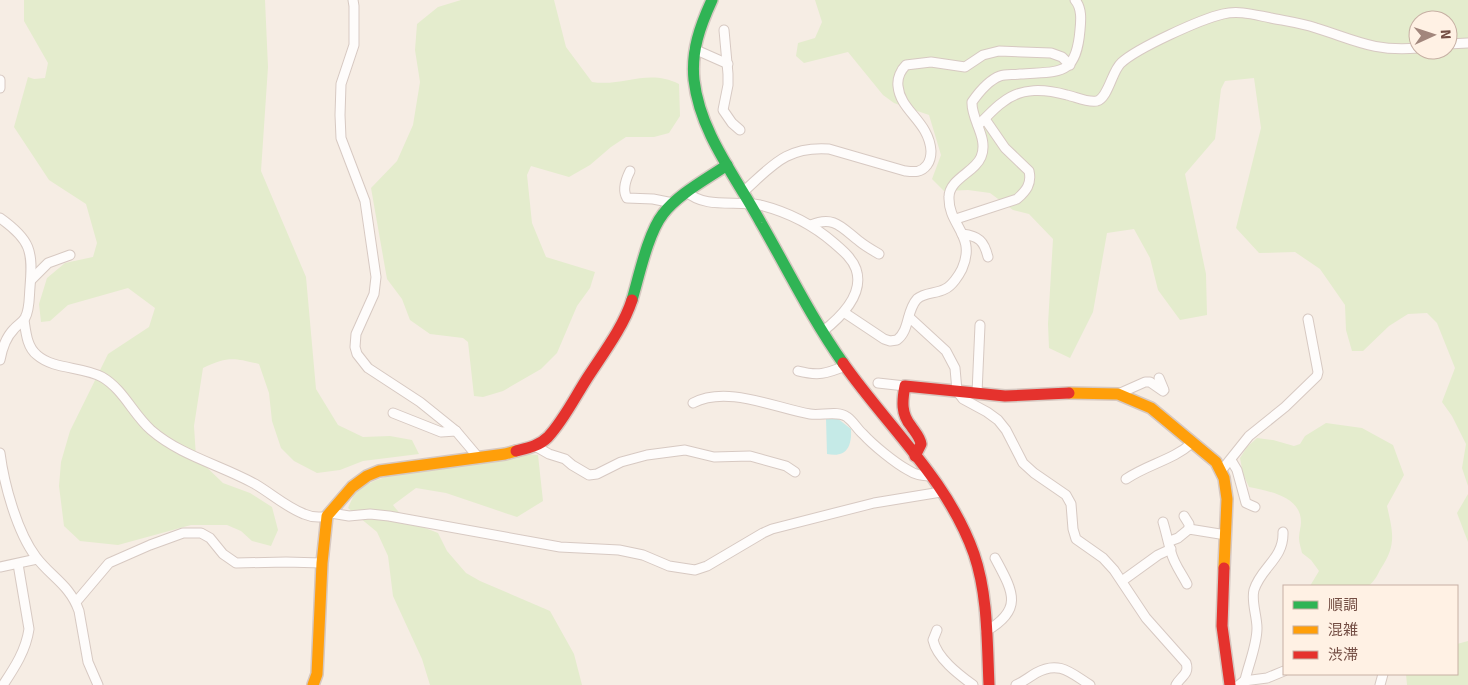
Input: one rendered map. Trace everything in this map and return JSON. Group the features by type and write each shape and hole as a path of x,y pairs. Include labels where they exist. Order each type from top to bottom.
{"street":[{"path":"353,0 354,45 342,84 341,138 364,200 376,277 374,294 356,334 355,347 357,354 368,368 420,402 456,431 478,457"},
{"path":"712,0 697,34 694,50 693,80 696,95 713,138 802,300 822,332 845,366 930,476 962,526 973,553 981,584 989,685"},
{"path":"956,219 1017,199 1024,193 1029,183 1029,171 981,122 972,110 972,102 990,82 1002,75 1050,72 1070,65 1078,44 1080,28 1080,9 1075,0"},
{"path":"981,122 1003,102 1024,91 1044,90 1090,101 1098,100 1102,98 1120,64 1154,43 1223,14 1246,13 1314,27 1364,45 1379,48 1408,48"},
{"path":"724,30 728,64 728,85 723,110 732,123 740,130"},
{"path":"694,50 728,64"},
{"path":"743,192 784,156 816,149 829,149 905,171 918,172 923,169 931,157 929,139 923,126 902,99 898,85 900,73 906,64 931,62 962,67 970,65 983,55 999,51 1051,53 1062,57 1070,65"},
{"path":"0,80 0,88"},
{"path":"845,312 884,339 890,341 897,340 901,337 914,303 920,296 945,289 958,277 967,256 967,247 950,205 950,192 954,185 976,166 982,155 981,122"},
{"path":"313,685 317,674 322,563 329,515 338,501 353,485 373,473 388,469 505,454 542,443 552,433 629,309 656,227 662,215 687,192 727,165"},
{"path":"630,172 625,182 624,192 627,198 653,199 673,203"},
{"path":"687,192 700,201 750,204 777,210 811,225 844,252 856,270 856,287 853,299 845,312 822,332"},
{"path":"0,218 14,228 28,248 32,260 28,309 24,320 10,334 0,360"},
{"path":"811,225 823,220 839,224 860,242 879,254"},
{"path":"962,234 975,236 981,241 984,244 988,257"},
{"path":"30,280 48,263 70,255"},
{"path":"909,317 946,351 955,368 958,391 963,398 998,420 1006,430 1023,463 1034,474 1066,495 1071,504 1073,529 1076,538 1103,558 1114,570 1146,618 1186,663 1188,667 1186,673 1176,685"},
{"path":"1221,471 1249,436 1285,407 1316,376 1318,372 1308,319"},
{"path":"24,320 29,343 36,354 45,360 87,371 102,378 120,393 151,430 173,446 255,484 302,513 316,517 370,514 389,516 560,547 619,550 643,556 669,566 695,570 707,566 772,529 874,504 941,492"},
{"path":"977,394 980,325"},
{"path":"798,371 811,374 825,374 845,366"},
{"path":"1118,394 1145,382 1151,382 1163,391 1159,378"},
{"path":"878,383 1005,396 1077,393 1118,394 1151,408 1216,462 1227,490 1222,626 1230,685"},
{"path":"905,386 904,415 922,444 922,448 915,456"},
{"path":"693,403 716,397 734,398 810,414 842,414 869,440 908,471 923,476 930,476"},
{"path":"393,413 441,432 456,431"},
{"path":"1126,479 1140,469 1182,452 1192,443"},
{"path":"536,446 549,454 566,459 589,475 597,474 621,462 647,455 685,450 714,457 750,456 786,466 795,472"},
{"path":"0,453 4,477 23,536 37,559 70,592 76,602 88,662 98,685"},
{"path":"1231,460 1237,470 1246,503 1255,507"},
{"path":"1184,516 1189,524 1189,529"},
{"path":"1163,522 1176,566 1187,584"},
{"path":"1122,581 1158,555 1189,529 1226,535"},
{"path":"1282,532 1283,543 1280,551 1254,590 1257,629 1242,683 1267,678 1283,671"},
{"path":"76,602 109,563 183,533 201,533 210,538 223,554 236,563 322,563"},
{"path":"986,631 998,624 1011,607 1013,600 1008,582 996,558"},
{"path":"0,567 37,559"},
{"path":"3,685 24,650 28,637 29,628 18,564"},
{"path":"937,630 933,640 938,652 973,685"},
{"path":"1016,685 1046,668 1054,667 1061,668 1090,685"}],"green space":[{"path":"24,0 265,0 268,67 261,171 306,277 316,389 338,425 363,437 390,436 412,440 419,454 363,461 340,470 317,473 294,461 281,448 272,421 269,393 259,364 237,359 219,361 203,368 194,426 196,457 223,483 250,493 272,507 278,530 271,546 252,541 241,531 227,525 191,525 118,545 80,541 64,526 59,486 61,462 70,431 108,354 149,327 155,308 128,288 68,305 50,321 41,322 39,304 47,278 65,263 93,257 97,243 86,204 49,180 14,127 28,77 34,79 45,78 48,63 24,21"},
{"path":"461,0 554,0 566,47 592,82 603,83 657,78 679,84 680,116 669,133 654,137 626,137 590,165 569,177 531,166 527,175 532,223 546,257 595,272 590,288 577,306 557,353 541,369 503,391 483,397 474,396 468,342 463,338 430,334 410,320 402,299 387,279 371,188 397,161 413,125 420,82 415,50 417,24 438,7"},
{"path":"815,0 1468,0 1468,486 1462,468 1466,444 1452,416 1442,402 1455,368 1437,323 1427,313 1408,314 1389,326 1363,351 1352,351 1346,330 1345,305 1320,269 1295,252 1259,253 1236,228 1261,128 1254,78 1225,81 1221,89 1215,139 1185,174 1206,274 1207,315 1180,320 1158,290 1150,258 1134,229 1107,233 1093,312 1070,358 1049,348 1048,324 1053,239 1029,214 1013,210 990,193 968,190 944,191 932,179 941,155 929,115 894,103 883,95 848,52 804,63 796,56 798,43 815,38 822,22"},
{"path":"1326,423 1362,428 1393,445 1404,475 1387,506 1392,532 1389,553 1375,579 1369,585 1311,585 1319,571 1311,560 1302,553 1299,538 1300,513 1296,506 1282,496 1249,487 1243,474 1240,458 1247,447 1257,438 1294,446 1300,444 1305,436"},
{"path":"524,454 538,455 543,501 517,517 446,493 416,488 393,505 407,519 438,533 447,551 466,573 480,581 550,611 574,654 582,685 430,685 422,659 393,596 388,556 377,532 348,508 356,490 374,481 405,470"},
{"path":"1468,494 1468,542 1457,513"},
{"path":"1468,641 1468,685 1407,685 1406,675 1458,675 1458,644"}],"water":[{"path":"826,418 837,418 851,429 849,446 843,453 827,454"}],"traffic: fast":[{"path":"712,0 700,29 693,69 703,118 720,154 811,312 843,363"},
{"path":"632,300 648,243 663,214 685,193 727,165"}],"traffic: slow":[{"path":"1069,393 1118,394 1151,408 1216,462 1224,478 1227,499 1224,568"},
{"path":"313,685 317,674 322,563 327,516 352,487 367,476 379,471 516,451"}],"traffic: jam":[{"path":"516,451 541,443 553,431 618,331 632,300"},
{"path":"843,363 933,478 963,527 974,554 982,586 986,618 989,685"},
{"path":"915,456 921,444 905,417 903,402 905,386 1005,396 1069,393"},
{"path":"1224,568 1222,626 1230,685"}]}
